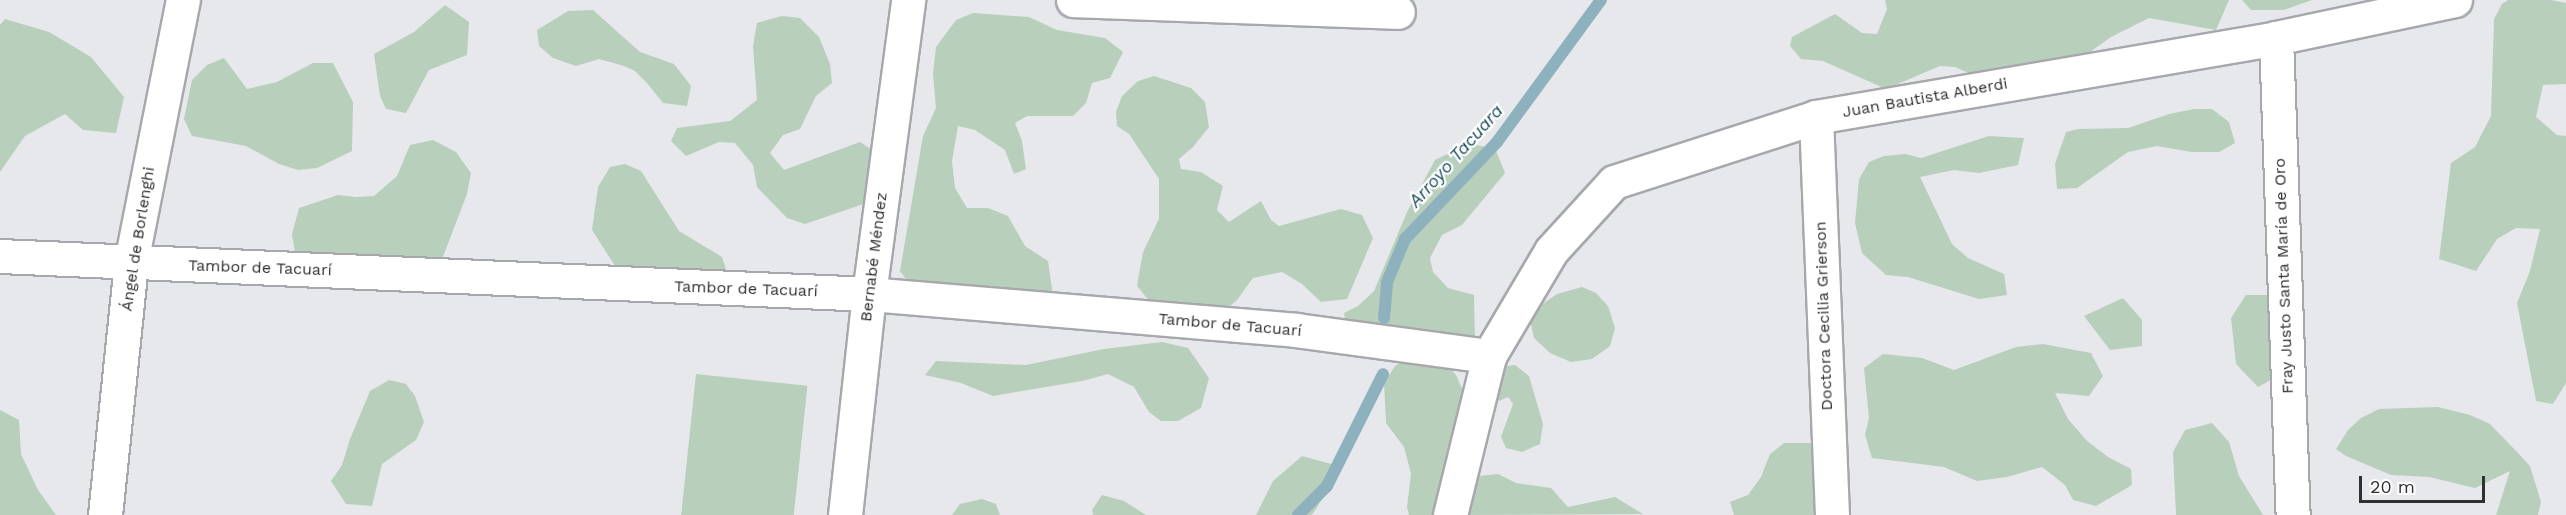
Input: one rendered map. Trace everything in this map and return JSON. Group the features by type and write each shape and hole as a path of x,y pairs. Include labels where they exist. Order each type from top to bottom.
{"street":[{"name":"Ángel de Borlenghi","path":"105,515 131,262 183,0"},
{"name":"Bernabé Méndez","path":"845,515 869,294 908,0"},
{"path":"1073,0 1398,12"},
{"name":"Juan Bautista Alberdi","path":"1450,515 1489,356 1551,251 1614,182 1815,117 2276,38 2455,0"},
{"name":"Fray Justo Santa María de Oro","path":"2276,38 2293,515"},
{"name":"Doctora Cecilia Grierson","path":"1815,117 1832,515"},
{"name":"Tambor de Tacuarí","path":"0,256 869,294 1296,330 1489,356"}],"green space":[{"path":"1885,0 2229,0 2216,30 2149,18 2111,37 2080,59 1980,78 1955,67 1940,66 1886,89 1823,61 1801,59 1790,46 1792,37 1835,14 1862,33 1877,34 1887,9"},
{"path":"2242,0 2312,0 2284,10 2251,10"},
{"path":"2508,0 2551,0 2566,3 2566,84 2543,85 2536,117 2557,135 2566,136 2566,383 2553,404 2536,401 2517,303 2530,271 2540,229 2516,228 2497,239 2476,271 2439,259 2451,163 2475,147 2491,116 2494,19 2502,4"},
{"path":"445,5 469,22 467,55 429,70 406,113 386,109 380,96 374,54 414,32"},
{"path":"593,10 640,52 674,64 691,86 687,106 663,103 635,71 624,66 599,59 576,66 553,58 539,46 537,30 568,11"},
{"path":"973,13 1029,17 1057,30 1105,38 1123,52 1110,78 1092,83 1086,103 1073,116 1027,116 1015,123 1022,141 1026,169 1014,174 1005,150 975,130 958,126 952,161 955,188 967,208 988,208 1008,216 1025,246 1048,261 1053,296 921,300 900,271 923,136 936,108 933,74 936,47 956,20"},
{"path":"782,16 800,18 819,37 830,64 832,83 816,96 800,129 783,135 770,153 784,170 860,142 878,154 878,199 805,224 787,218 757,187 753,165 735,143 719,142 686,156 671,141 677,128 730,121 757,100 753,46 757,23"},
{"path":"5,19 49,32 91,57 124,97 116,133 83,130 65,114 25,136 0,172 0,25"},
{"path":"224,58 247,89 277,82 313,63 333,63 353,102 352,151 317,168 298,170 279,164 246,146 192,136 184,119 192,80 207,65"},
{"path":"1154,76 1191,88 1205,102 1209,127 1193,147 1179,159 1181,169 1201,172 1223,186 1217,210 1229,222 1261,201 1271,220 1279,226 1341,209 1362,215 1373,238 1347,299 1321,302 1302,284 1282,272 1253,278 1237,300 1223,312 1206,305 1176,306 1150,302 1137,286 1143,252 1159,219 1159,179 1129,134 1117,126 1116,112 1122,96 1138,81"},
{"path":"2194,109 2212,109 2229,122 2235,143 2219,152 2191,152 2157,146 2128,152 2077,188 2057,189 2055,164 2066,132 2078,129 2128,128 2169,114"},
{"path":"1989,136 2024,138 2018,165 1979,173 1954,170 1920,177 1952,244 1968,258 2004,274 2007,295 1979,299 1908,277 1886,275 1862,253 1855,223 1859,179 1869,162 1884,156 1905,154 1921,158"},
{"path":"433,140 456,152 471,173 467,194 439,267 295,254 292,234 299,208 338,195 374,196 397,176 410,145"},
{"path":"1468,144 1495,148 1505,173 1462,225 1442,235 1430,258 1433,272 1448,288 1474,295 1475,342 1385,331 1345,320 1344,313 1358,306 1374,291 1407,212 1435,160"},
{"path":"625,164 641,171 679,231 722,257 732,288 619,272 592,230 598,187 610,167"},
{"path":"1582,287 1596,293 1608,306 1615,328 1610,346 1592,359 1571,362 1550,353 1534,338 1530,320 1544,303 1557,294"},
{"path":"2246,295 2267,295 2276,313 2287,371 2258,387 2236,364 2231,318"},
{"path":"2123,298 2142,320 2142,346 2110,350 2084,316"},
{"path":"1162,342 1188,348 1209,378 1201,408 1178,421 1161,421 1149,412 1134,387 1108,374 1082,381 993,396 961,383 925,375 936,361 1026,365 1104,349"},
{"path":"2043,344 2091,353 2103,376 2089,396 2055,393 2068,419 2087,441 2108,457 2131,469 2132,485 2096,506 2073,500 2065,485 2042,467 2007,477 1977,481 1944,467 1872,458 1865,435 1869,418 1864,368 1883,354 1922,358 1954,370 2016,347"},
{"path":"1406,359 1442,360 1456,375 1468,402 1444,515 1409,515 1407,507 1411,474 1404,447 1386,423 1384,383 1395,366"},
{"path":"1515,365 1529,376 1543,424 1540,444 1522,452 1506,448 1501,437 1513,404 1508,397 1499,401 1489,394 1500,367"},
{"path":"696,374 807,386 794,515 681,515"},
{"path":"389,380 406,384 415,396 424,422 416,440 382,464 372,506 346,504 331,481 342,465 370,391"},
{"path":"2438,407 2470,415 2490,424 2530,466 2541,502 2538,515 2496,515 2510,471 2475,488 2429,477 2391,475 2346,456 2336,449 2348,430 2361,418 2379,409"},
{"path":"0,410 19,420 21,454 38,490 56,515 0,515"},
{"path":"2212,423 2229,442 2239,476 2263,515 2176,515 2173,452 2185,430"},
{"path":"1784,443 1813,443 1831,468 1832,515 1734,515 1730,502 1748,495 1761,477 1770,454"},
{"path":"1302,456 1335,465 1329,488 1314,512 1311,515 1256,515 1273,481"},
{"path":"1498,474 1516,483 1551,488 1568,507 1615,497 1643,514 1463,515 1467,487 1479,476"},
{"path":"1102,495 1124,501 1146,515 1093,515 1092,510"},
{"path":"982,499 996,504 1000,515 952,515 960,504"}],"waterway":[{"name":"Arroyo Tacuara","path":"1384,318 1387,282 1405,239 1497,142 1601,0"},
{"name":"Arroyo Tacuara","path":"1298,515 1327,486 1383,374"}]}
